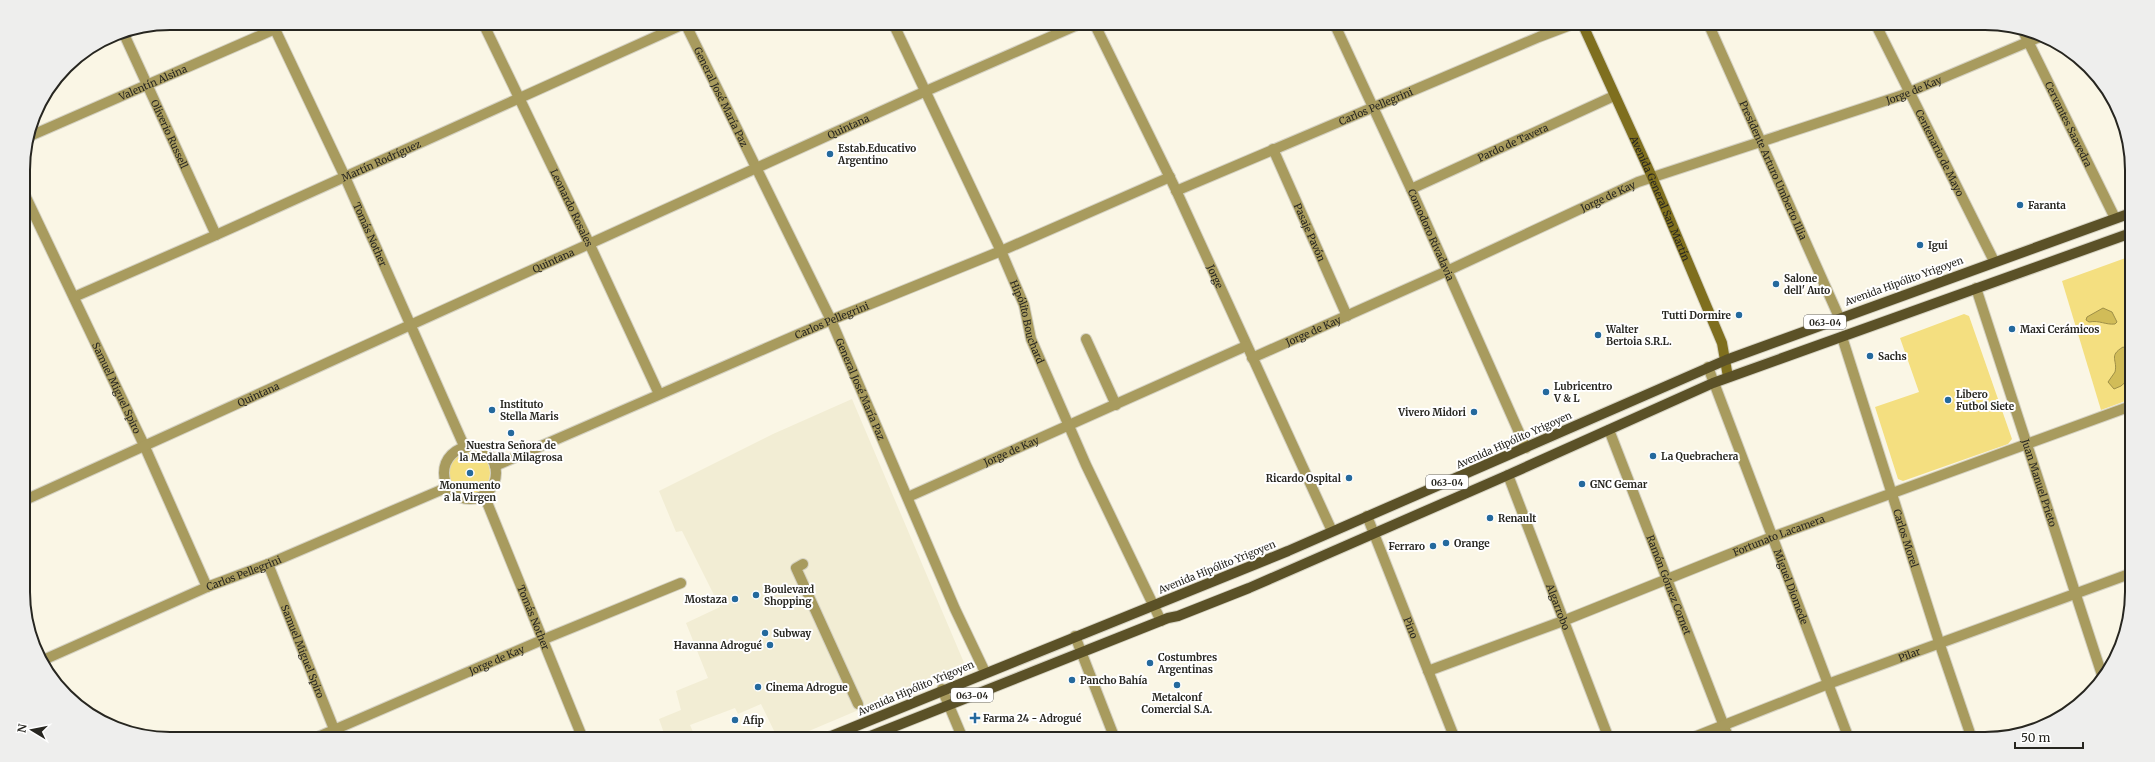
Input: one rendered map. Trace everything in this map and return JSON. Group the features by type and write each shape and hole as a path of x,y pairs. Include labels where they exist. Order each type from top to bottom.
{"main road":[{"name":"Avenida General San Martín","path":"1585,30 1652,177 1722,343 1728,377"},
{"name":"Avenida Hipólito Yrigoyen","path":"842,732 894,711 942,689 1154,606 1526,448 1708,367 1839,317 2125,215"},
{"name":"063-04","path":"880,732 948,704 1249,588 1728,377 2125,235"}],"street":[{"name":"Valentín Alsina","path":"35,134 147,85 265,30"},
{"name":"Tomás Nother","path":"276,30 345,177 411,324 464,448"},
{"name":"Leonardo Rosales","path":"486,30 590,243 659,394"},
{"name":"Martín Rodríguez","path":"74,297 216,235 671,30"},
{"name":"General José María Paz","path":"689,30 831,320 956,609 985,672"},
{"name":"Hipólito Bouchard","path":"896,30 1024,305 1031,339 1086,465 1161,621"},
{"name":"Quintana","path":"30,498 926,91 1066,30"},
{"name":"Jorge","path":"1097,30 1170,177 1246,346 1332,531"},
{"name":"Comodoro Rivadavia","path":"1337,30 1411,189 1526,448"},
{"name":"Carlos Pellegrini","path":"1176,191 1559,30"},
{"name":"Presidente Arturo Umberto Illia","path":"1711,30 1839,317"},
{"name":"Centenario de Mayo","path":"1878,30 1994,261"},
{"name":"Cervantes Saavedra","path":"2026,36 2115,218"},
{"name":"Oliverio Russell","path":"125,37 216,235"},
{"name":"Jorge de Kay","path":"1252,358 1652,177 1909,93 2034,39"},
{"name":"Pardo de Tavera","path":"1411,189 1614,96"},
{"name":"Pasaje Pavón","path":"1273,149 1347,316"},
{"name":"Carlos Pellegrini","path":"495,466 831,320 1000,251 1170,177"},
{"name":"Samuel Miguel Spiro","path":"30,204 144,445 207,587"},
{"name":"Juan Manuel Prieto","path":"1976,288 2028,444 2074,594 2100,671"},
{"name":"Carlos Morel","path":"1842,337 1940,645 1970,732"},
{"path":"1086,339 1116,405"},
{"name":"Jorge de Kay","path":"908,497 1070,426 1246,346"},
{"name":"Miguel Diomede","path":"1708,367 1846,732"},
{"name":"Fortunato Lacamera","path":"1428,671 1563,621 1666,578 1772,537 2125,409"},
{"name":"Ramón Gómez Cornet","path":"1609,430 1726,732"},
{"path":"472,447 487,453 495,466 494,482 484,495 472,499 460,498 448,487 445,481 445,466 452,454 464,448 472,447"},
{"name":"Algarrobo","path":"1508,475 1606,732"},
{"name":"Carlos Pellegrini","path":"47,659 207,587 268,564 448,487"},
{"name":"Tomás Nother","path":"484,495 580,732"},
{"name":"Pino","path":"1367,516 1452,732"},
{"name":"Samuel Miguel Spiro","path":"268,564 335,732"},
{"path":"803,564 796,568 858,704"},
{"name":"Pilar","path":"1706,732 1828,684 1940,645 2125,576"},
{"name":"Jorge de Kay","path":"340,732 542,640 681,583"},
{"path":"1075,636 1080,653 1112,732"},
{"path":"942,689 960,732"}],"shaded area":[{"path":"2125,258 2125,401 2101,410 2062,281"},
{"path":"2103,308 2112,312 2117,322 2115,324 2089,322 2086,320 2087,317"},
{"name":"Libero Futbol Siete","path":"1964,314 1969,316 2012,439 2008,444 1903,481 1898,479 1875,407 1919,392 1900,338"},
{"path":"2123,347 2125,348 2125,382 2114,389 2108,382 2115,372 2116,368 2114,358 2118,350"},
{"path":"852,399 965,665 807,732 775,732 761,704 738,714 735,708 690,725 693,732 664,732 659,719 681,710 676,691 708,678 686,623 720,607 682,531 676,532 659,491 773,434"},
{"path":"465,452 473,452 481,455 487,461 490,473 487,485 481,491 473,494 465,494 457,491 451,485 448,477 448,469 451,461 457,455"}],"place":[{"name":"Estab.Educativo Argentino","path":"830,154"},
{"name":"Faranta","path":"2020,205"},
{"name":"Igui","path":"1920,245"},
{"name":"Salone dell' Auto","path":"1776,284"},
{"name":"Tutti Dormire","path":"1739,315"},
{"name":"Maxi Cerámicos","path":"2012,329"},
{"name":"Walter Bertoia S.R.L.","path":"1598,335"},
{"name":"Sachs","path":"1870,356"},
{"name":"Lubricentro V & L","path":"1546,392"},
{"name":"Libero Futbol Siete","path":"1948,400"},
{"name":"Instituto Stella Maris","path":"492,410"},
{"name":"Vivero Midori","path":"1474,412"},
{"name":"Nuestra Señora de la Medalla Milagrosa","path":"511,433"},
{"name":"La Quebrachera","path":"1653,456"},
{"name":"Monumento a la Virgen","path":"470,473"},
{"name":"Ricardo Ospital","path":"1349,478"},
{"name":"GNC Gemar","path":"1582,484"},
{"name":"Renault","path":"1490,518"},
{"name":"Orange","path":"1446,543"},
{"name":"Ferraro","path":"1433,546"},
{"name":"Boulevard Shopping","path":"756,595"},
{"name":"Mostaza","path":"735,599"},
{"name":"Subway","path":"765,633"},
{"name":"Havanna Adrogué","path":"770,645"},
{"name":"Costumbres Argentinas","path":"1150,663"},
{"name":"Pancho Bahía","path":"1072,680"},
{"name":"Metalconf Comercial S.A.","path":"1177,685"},
{"name":"Cinema Adrogue","path":"758,687"},
{"name":"Farma 24 - Adrogué","path":"975,718"},
{"name":"Afip","path":"735,720"}]}
